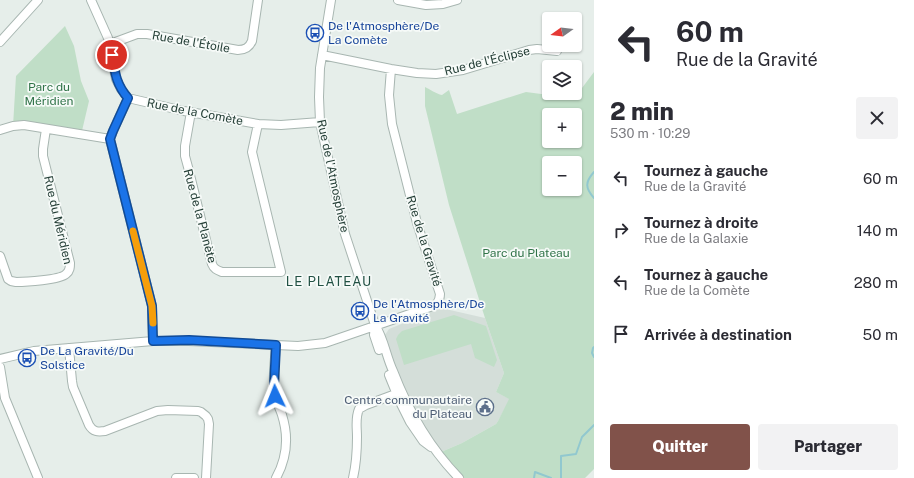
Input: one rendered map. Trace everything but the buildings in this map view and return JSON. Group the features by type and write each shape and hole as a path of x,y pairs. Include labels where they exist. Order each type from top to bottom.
{"street":[{"path":"0,42 38,0"},
{"path":"91,0 110,44 116,79 128,98 110,139 152,306 153,341"},
{"name":"Rue de l'Étoile","path":"110,44 138,34 147,34 243,50 250,46 252,41 258,0"},
{"name":"Rue de l'Atmosphère","path":"331,0 319,84 320,122 345,234 375,325 374,335 410,422 423,441 434,450 459,478"},
{"path":"398,0 430,5 443,4 457,0"},
{"name":"Rue de l'Éclipse","path":"322,55 417,74 444,74 463,70 529,50 542,50"},
{"name":"Rue de la Gravité","path":"0,359 34,351 153,341 189,340 298,346 325,343 436,305 439,302 440,294 417,223 392,124 389,95 391,69"},
{"name":"Rue de la Comète","path":"128,98 191,112 258,124 281,125 320,122"},
{"name":"Rue de la Planète","path":"191,112 185,146 186,162 213,268 222,272 281,272 252,152 258,124"},
{"path":"0,130 18,124 110,139"},
{"name":"Rue du Méridien","path":"0,256 8,279 11,281 16,282 58,278 67,274 69,271 70,263 43,156 46,129"},
{"path":"276,345 275,396 285,426 287,444 281,470 276,478"},
{"path":"69,348 73,387 91,429 95,431 105,431 162,410 198,411 204,414 208,419 209,424 206,478"},
{"path":"0,367 5,398 38,478"},
{"path":"353,478 357,448 356,419 359,409 399,393"},
{"path":"176,478 194,478"}],"shaded area":[{"path":"441,308 485,318 504,373 496,392 510,399 496,424 462,443 441,452 423,428 397,377 385,335 389,329"}],"green space":[{"name":"Parc du Méridien","path":"65,26 74,46 81,81 89,101 81,135 13,126 16,76"},
{"name":"Parc du Plateau","path":"594,72 594,469 585,478 464,478 441,452 462,443 496,424 509,399 496,392 504,373 449,205 425,106 425,87 442,95 449,90 457,114 526,92 542,94 542,100 582,100 582,88"},
{"path":"454,315 486,326 497,360 494,367 475,358 471,344 404,365 396,339 402,331"}],"waterway":[{"path":"594,172 587,185 594,198"},
{"path":"594,347 592,353 594,357"},
{"path":"561,478 561,456 576,454 582,437 594,425"},
{"path":"534,478 535,472 551,478"}],"slow traffic":[{"path":"133,231 152,306 153,323"}],"place":[{"name":"De l'Atmosphère/De La Comète","path":"315,33"},
{"name":"De l'Atmosphère/De La Gravité","path":"360,311"},
{"name":"De La Gravité/Du Solstice","path":"27,358"},
{"name":"Centre communautaire du Plateau","path":"485,407"}],"district":[{"name":"LE PLATEAU","path":"329,281"}],"route":[{"path":"112,55 116,79 128,98 110,139 152,306 153,341 189,340 276,345 275,396"}]}
